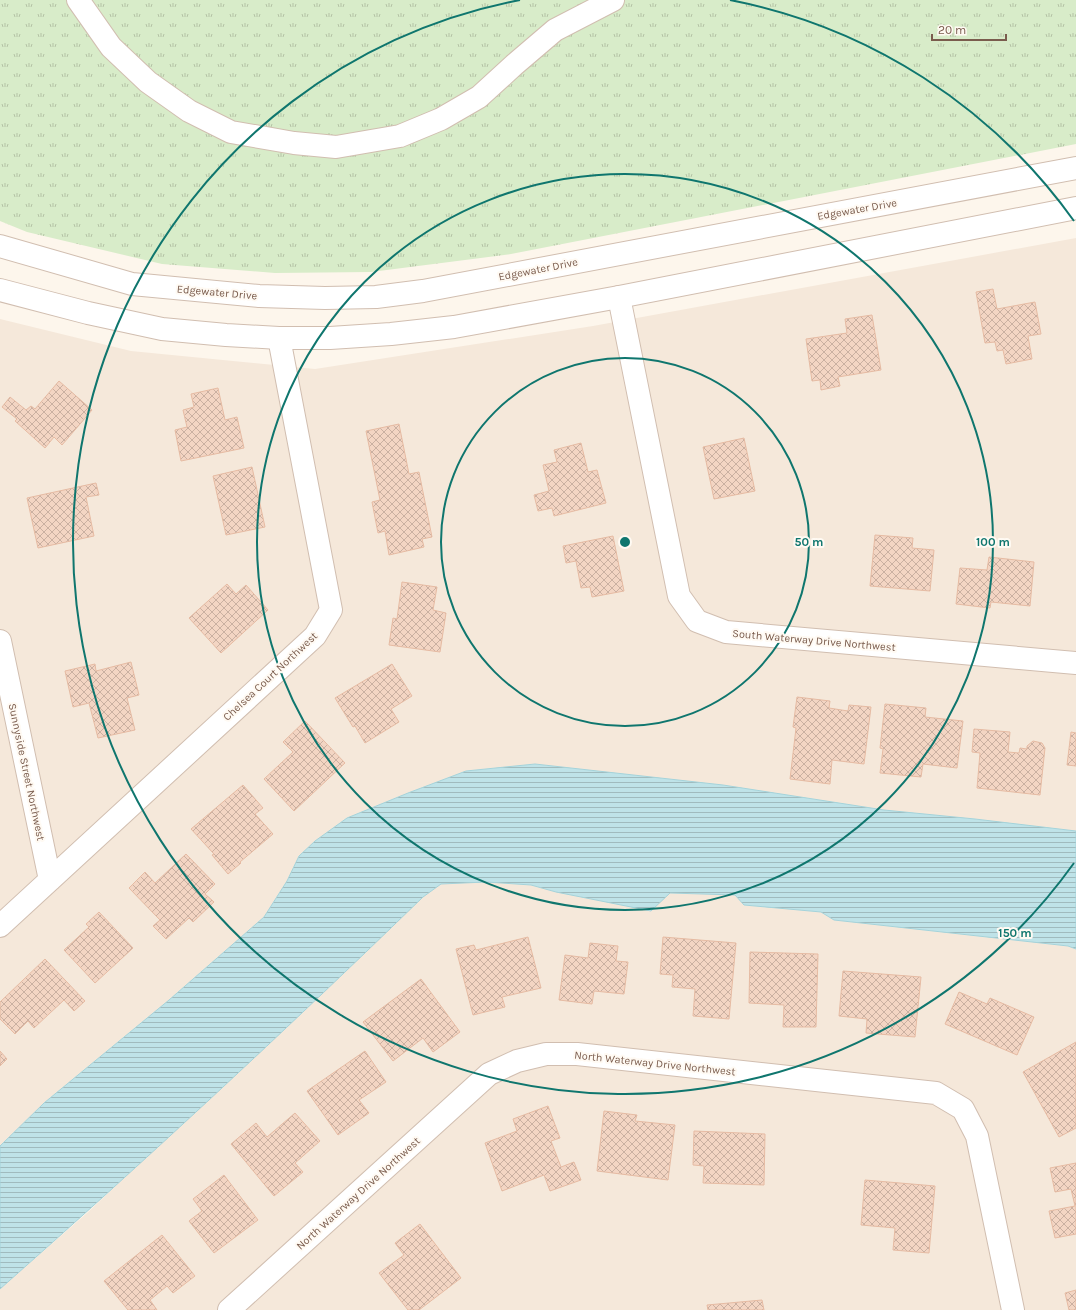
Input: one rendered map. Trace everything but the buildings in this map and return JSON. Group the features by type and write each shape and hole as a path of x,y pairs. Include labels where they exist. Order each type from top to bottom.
{"street":[{"path":"78,0 111,47 148,82 189,110 231,132 294,143 336,147 400,136 441,119 478,97 555,30 613,0"},
{"name":"Edgewater Drive","path":"0,246 132,284 259,296 325,298 376,297 423,290 1076,168"},
{"path":"0,290 88,313 162,329 278,338 330,338 391,334 454,327 619,297 1076,208"},
{"name":"South Waterway Drive Northwest","path":"619,297 680,596 697,621 726,632 1076,663"},
{"name":"Chelsea Court Northwest","path":"0,926 315,636 331,610 278,338"},
{"name":"Sunnyside Street Northwest","path":"0,641 50,880"},
{"name":"North Waterway Drive Northwest","path":"229,1310 489,1074 517,1061 546,1054 569,1054 936,1093 963,1109 977,1136 1013,1310"}],"shaded area":[{"path":"1076,238 1076,831 884,810 723,785 535,764 466,771 347,818 315,841 299,856 287,881 264,917 169,1000 44,1103 0,1146 0,319 131,351 315,369 593,326"},
{"path":"462,882 531,885 556,892 735,895 744,905 821,912 834,920 1068,946 1076,949 1076,1310 0,1310 0,1289 87,1213 423,897 441,884"}],"green space":[{"path":"0,0 1076,0 1076,144 511,254 371,272 275,273 162,264 27,232 0,221"}],"water":[{"path":"535,764 723,785 884,810 1076,831 1076,949 1068,946 834,920 821,912 744,905 735,895 670,893 651,911 556,892 531,885 486,882 441,884 423,897 214,1096 0,1289 0,1146 44,1103 169,1000 264,917 287,881 299,856 315,841 347,818 466,771"}]}
